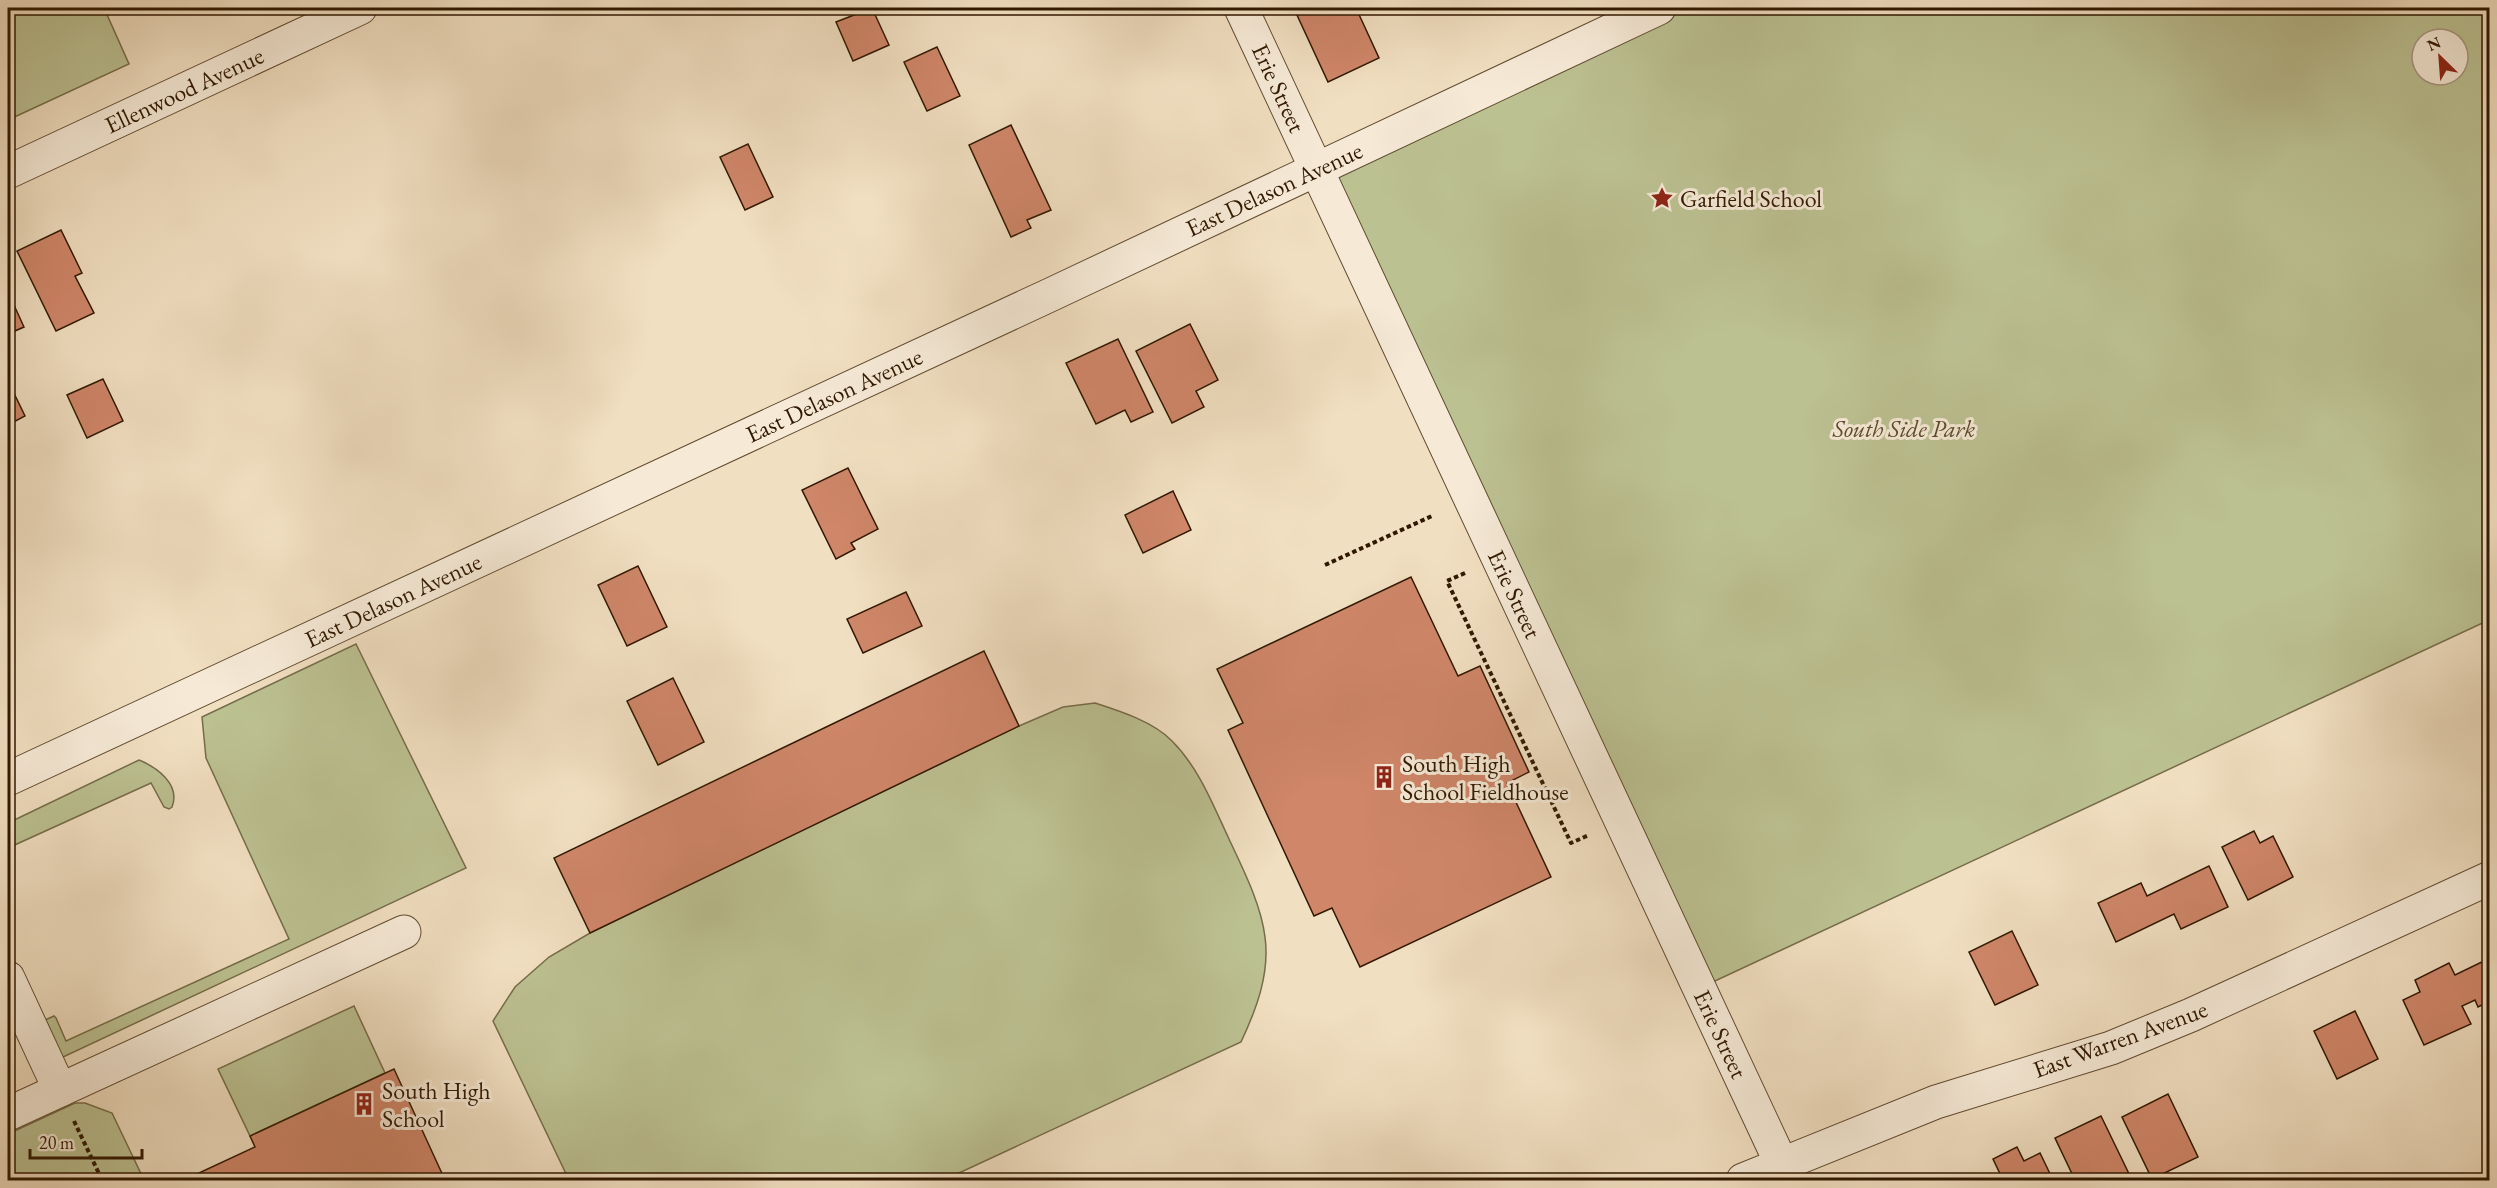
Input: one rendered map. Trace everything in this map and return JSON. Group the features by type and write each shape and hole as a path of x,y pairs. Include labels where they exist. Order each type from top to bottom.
{"street":[{"name":"Ellenwood Avenue","path":"8,172 360,8"},
{"name":"Erie Street","path":"1241,8 1786,1173"},
{"name":"East Delason Avenue","path":"8,779 1050,295 1659,8"},
{"name":"East Warren Avenue","path":"1743,1180 1786,1173 1936,1102 2110,1048 2181,1020 2490,878"},
{"path":"8,1114 404,932"},
{"path":"8,978 60,1090"}],"path":[{"path":"1325,565 1434,515"},
{"path":"60,1090 102,1180"}],"green space":[{"path":"8,8 104,8 129,64 8,120"},
{"name":"South Side Park","path":"1659,8 2489,8 2489,620 1700,988 1317,169"},
{"path":"356,644 466,868 61,1058 45,1020 54,1016 56,1018 66,1041 289,939 206,758 202,717"},
{"path":"1095,703 1156,728 1182,752 1205,787 1256,899 1265,937 1264,978 1252,1017 1241,1042 944,1180 569,1180 493,1021 515,987 549,957 590,933 1019,726 1063,707"},
{"path":"139,760 153,767 170,784 174,799 172,807 169,809 164,807 151,783 8,848 8,823"},
{"path":"354,1006 385,1073 250,1136 218,1069"},
{"path":"75,1103 85,1103 112,1113 144,1180 8,1180 8,1134"}],"building":[{"path":"872,8 889,45 853,61 836,22"},
{"path":"1312,8 1356,8 1379,58 1328,82 1297,15"},
{"path":"937,47 960,96 927,111 904,62"},
{"path":"1011,125 1051,210 1027,220 1031,228 1011,237 969,145"},
{"path":"748,144 773,197 745,210 720,157"},
{"path":"61,230 82,273 75,276 94,313 56,331 17,251"},
{"path":"8,292 24,327 8,334"},
{"path":"1190,324 1218,380 1196,391 1204,407 1172,423 1136,351"},
{"path":"1118,339 1153,412 1131,422 1125,410 1096,424 1066,363"},
{"path":"103,379 123,421 87,438 67,395"},
{"path":"8,381 25,416 8,425"},
{"path":"848,468 878,529 851,543 855,549 836,559 802,490"},
{"path":"1173,491 1191,530 1143,553 1125,515"},
{"path":"638,566 667,627 627,646 598,585"},
{"name":"South High School Fieldhouse","path":"1411,577 1458,676 1480,666 1529,772 1507,783 1551,877 1360,967 1332,908 1314,916 1228,730 1243,723 1217,669"},
{"path":"906,592 922,626 863,653 847,619"},
{"path":"984,651 1019,726 590,933 554,858"},
{"path":"673,678 704,742 658,765 627,701"},
{"path":"2254,831 2260,843 2273,836 2293,877 2248,900 2222,847"},
{"path":"2209,866 2228,907 2181,929 2174,914 2116,942 2098,903 2141,883 2147,896"},
{"path":"2012,931 2038,985 1995,1005 1969,952"},
{"path":"2488,959 2490,1001 2478,1007 2475,1000 2462,1006 2471,1024 2424,1045 2403,1000 2420,992 2415,980 2449,963 2455,975"},
{"path":"2355,1011 2378,1059 2337,1079 2314,1031"},
{"name":"South High School","path":"394,1069 445,1180 184,1180 255,1147 250,1136"},
{"path":"2168,1094 2198,1157 2152,1179 2122,1117"},
{"path":"2101,1116 2132,1180 2075,1180 2055,1138"},
{"path":"2017,1147 2024,1161 2040,1153 2053,1180 2003,1180 1993,1159"},
{"path":"1971,1175 1974,1180 1959,1180"}],"place":[{"name":"Garfield School","path":"1662,198"},
{"name":"South High School Fieldhouse","path":"1384,777"},
{"name":"South High School","path":"364,1104"}]}
